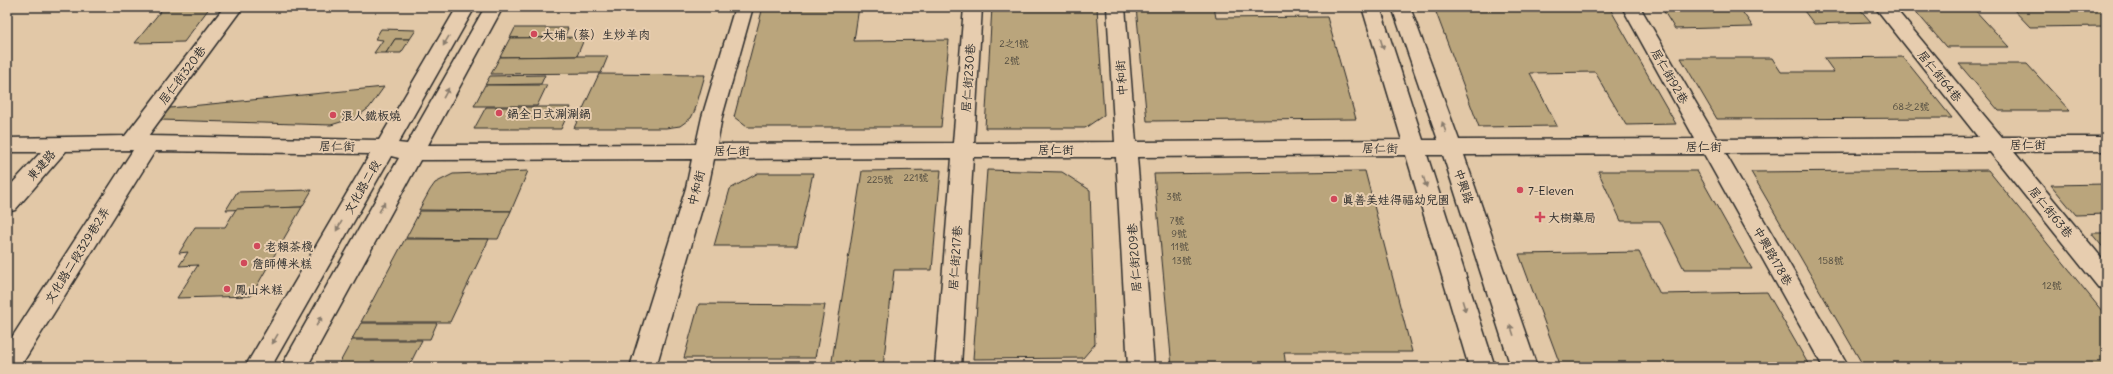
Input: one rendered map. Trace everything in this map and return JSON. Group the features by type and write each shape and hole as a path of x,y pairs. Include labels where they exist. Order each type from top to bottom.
{"street":[{"name":"居仁街320巷","path":"139,143 234,7"},
{"name":"文化路二段","path":"258,367 466,7"},
{"path":"294,367 494,7"},
{"name":"中和街","path":"643,367 697,188 712,117 744,7"},
{"name":"居仁街230巷","path":"963,149 973,7"},
{"name":"中和街","path":"1116,7 1126,148"},
{"path":"1370,7 1482,367"},
{"name":"中興路","path":"1400,7 1451,148 1524,367"},
{"name":"居仁街92巷","path":"1631,7 1710,146"},
{"name":"居仁街64巷","path":"1884,7 1996,144"},
{"name":"居仁街","path":"7,145 139,143 384,147 412,153 705,150 2106,144"},
{"name":"文化路二段329巷2弄","path":"7,366 139,143"},
{"name":"東建路","path":"7,204 60,144"},
{"name":"居仁街63巷","path":"1996,144 2106,280"},
{"name":"中興路178巷","path":"1710,146 1836,367"},
{"name":"居仁街209巷","path":"1126,148 1141,367"},
{"name":"居仁街217巷","path":"948,367 963,149"}],"building":[{"path":"164,7 210,7 184,42 135,43"},
{"path":"526,7 629,7 627,10 524,10"},
{"path":"763,7 859,7 854,41 949,40 941,127 747,127 734,117"},
{"path":"992,7 1097,7 1104,115 1085,128 985,128"},
{"path":"1136,7 1214,7 1216,18 1327,17 1356,119 1147,121"},
{"path":"1434,7 1609,7 1676,124 1626,125 1595,72 1530,73 1557,126 1479,127"},
{"path":"1661,7 1739,7 1753,27 1675,29"},
{"path":"1801,7 1858,7 1871,22 1814,24"},
{"path":"1912,7 1972,7 2009,47 1946,47"},
{"path":"2011,7 2106,7 2106,26 2030,27"},
{"path":"515,28 568,28 564,38 510,38"},
{"path":"381,29 416,30 410,39 395,39 386,53 374,53 383,40 375,39"},
{"path":"585,37 577,56 500,57 510,38"},
{"path":"395,39 410,39 401,53 386,53"},
{"path":"608,56 601,73 491,74 500,57"},
{"path":"1903,57 1952,118 1717,119 1681,58 1772,58 1781,72 1834,72 1824,58"},
{"path":"1959,64 2027,64 2070,111 1999,111"},
{"path":"599,74 705,75 695,110 691,118 680,126 666,128 574,128"},
{"path":"545,75 541,84 485,85 490,76"},
{"path":"485,85 547,85 537,106 474,106"},
{"path":"384,87 369,108 357,117 331,125 160,120 170,108"},
{"path":"486,107 571,107 561,129 474,129"},
{"path":"941,170 932,270 894,270 883,367 831,367 862,171"},
{"path":"987,170 1062,172 1090,190 1095,344 1083,358 973,359"},
{"path":"1988,170 2106,316 2106,365 1864,367 1751,172"},
{"path":"528,171 511,211 419,210 435,183 453,174"},
{"path":"1365,171 1412,352 1284,352 1286,367 1172,367 1154,174"},
{"path":"1598,171 1697,171 1752,269 1684,269 1660,221 1621,221"},
{"path":"758,173 813,173 797,246 714,246 730,189"},
{"path":"2106,184 2106,214 2076,215 2051,185"},
{"path":"312,190 302,207 226,210 237,192"},
{"path":"302,207 251,296 177,298 198,265 179,266 188,252 179,253 195,227 225,227 236,209"},
{"path":"420,211 511,211 498,239 406,238"},
{"path":"2091,233 2106,233 2106,251"},
{"path":"405,239 489,239 450,322 361,322"},
{"path":"1639,252 1660,294 1767,292 1810,367 1561,367 1519,254"},
{"path":"699,304 825,305 815,358 684,358"},
{"path":"361,323 437,323 430,339 352,339"},
{"path":"352,340 422,340 409,366 338,366"}],"place":[{"name":"大埔（蔡）生炒羊肉","path":"534,34"},
{"name":"鍋全日式涮涮鍋","path":"499,113"},
{"name":"浪人鐵板燒","path":"333,115"},
{"name":"7-Eleven","path":"1520,190"},
{"name":"真善美娃得福幼兒園","path":"1334,199"},
{"name":"大樹藥局","path":"1540,217"},
{"name":"老賴茶棧","path":"257,246"},
{"name":"詹師傅米糕","path":"244,263"},
{"name":"鳳山米糕","path":"227,289"}]}
